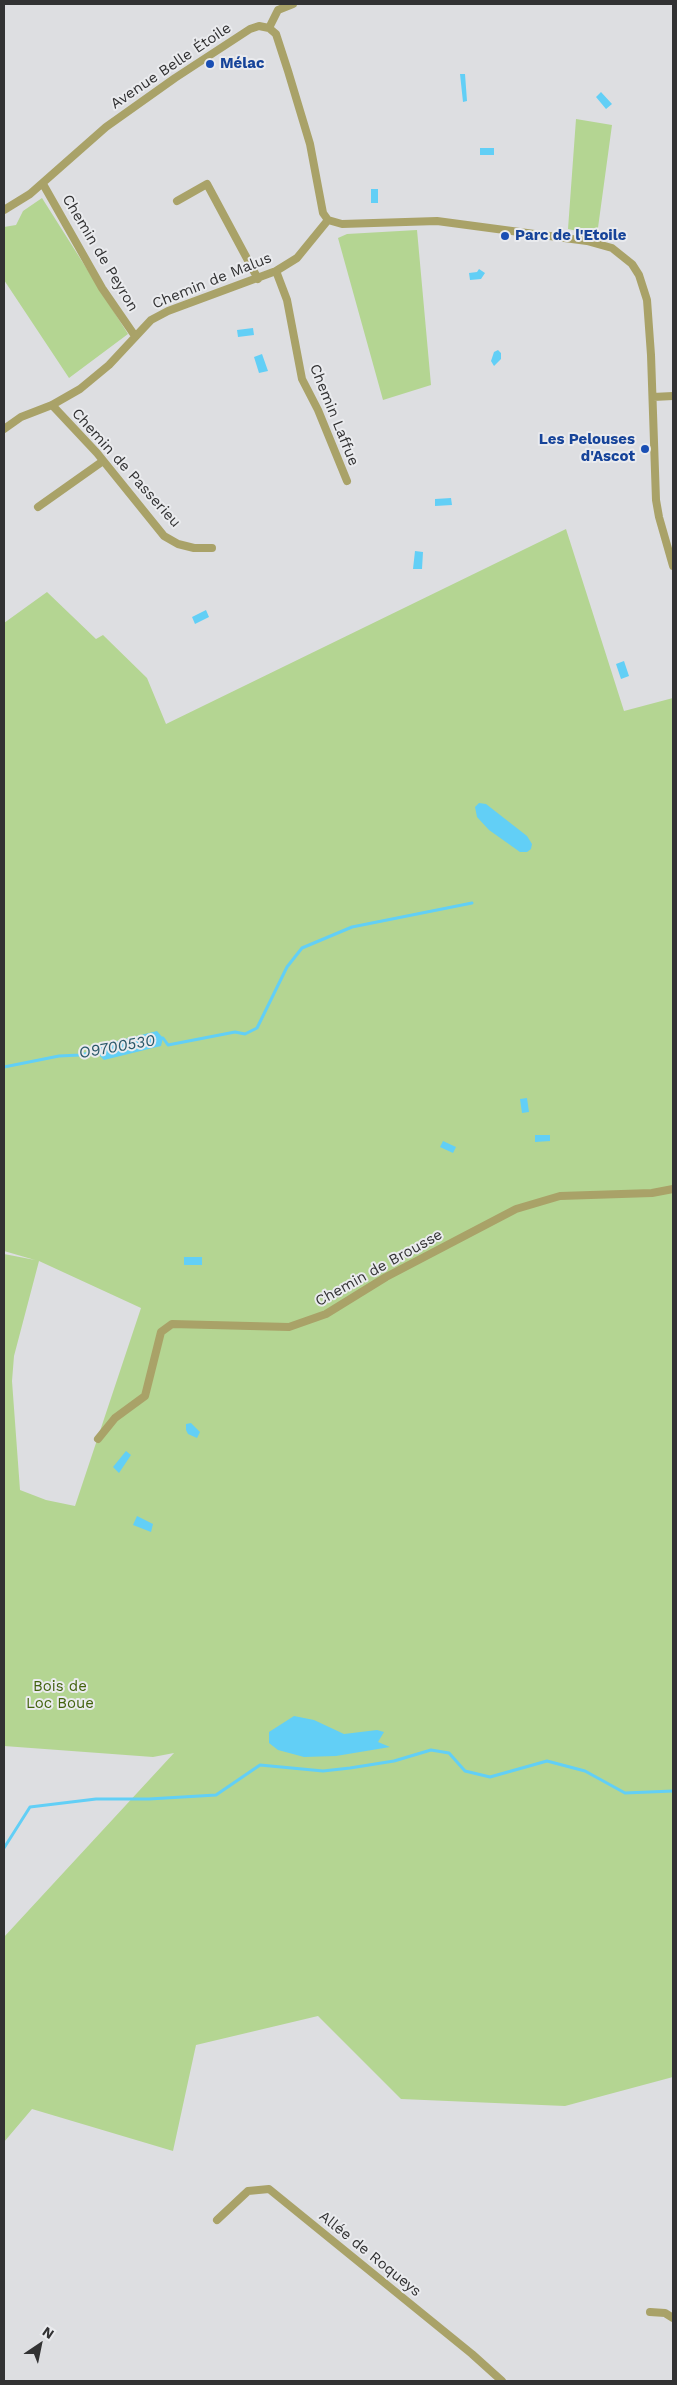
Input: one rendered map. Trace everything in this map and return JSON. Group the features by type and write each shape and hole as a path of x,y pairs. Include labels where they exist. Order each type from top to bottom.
{"street":[{"path":"293,4 276,7 269,28 276,34 288,71 310,144 323,213 328,220 342,224 437,222 601,243 622,255 640,275 644,287 650,330 656,500 673,566"},
{"name":"Avenue Belle Étoile","path":"4,210 44,184 89,141 122,115 250,29 259,26 269,28"},
{"name":"Chemin de Peyron","path":"44,184 102,288 135,336"},
{"path":"177,201 207,184 258,279"},
{"name":"Chemin de Malus","path":"4,429 21,417 52,405 80,389 109,365 152,320 168,311 258,279 297,258 328,220"},
{"name":"Chemin Laffue","path":"276,271 288,300 302,379 318,410 347,481"},
{"path":"652,397 673,396"},
{"name":"Chemin de Passerieu","path":"52,405 103,461 164,536 178,544 194,548 212,548"},
{"path":"38,507 103,461"},
{"name":"Chemin de Brousse","path":"98,1439 114,1418 145,1396 161,1332 172,1324 289,1327 326,1314 386,1278 516,1209 560,1196 652,1193 673,1189"},
{"name":"Allée de Roqueys","path":"217,2220 248,2191 268,2189 472,2354 502,2381"},
{"path":"650,2312 665,2313 673,2318"}],"green space":[{"path":"576,119 612,125 597,235 568,229"},
{"path":"42,198 128,334 69,378 4,280 4,227 16,225 23,211"},
{"path":"417,230 431,385 383,400 338,238 347,234"},
{"name":"Bois de Loc Boue","path":"566,529 624,711 673,698 673,2077 565,2106 401,2099 318,2016 196,2045 173,2151 32,2109 4,2142 4,1937 174,1753 153,1757 4,1746 4,1254 35,1260 4,1251 4,623 47,592 96,639 103,635 147,678 166,724","holes":["39,1261 141,1308 75,1506 46,1500 20,1490 12,1381 14,1356"]}],"water":[{"path":"460,74 465,74 467,101 463,102"},
{"path":"601,92 612,104 606,109 596,97"},
{"path":"480,148 494,148 494,155 480,155"},
{"path":"371,189 378,189 378,203 371,203"},
{"path":"479,269 485,273 481,279 470,280 469,273 477,272"},
{"path":"253,328 254,335 238,337 237,330"},
{"path":"498,350 501,353 501,359 494,366 491,361 494,352"},
{"path":"262,354 268,371 259,373 254,357"},
{"path":"451,498 452,505 435,506 435,499"},
{"path":"415,551 423,552 422,569 413,569"},
{"path":"206,610 209,617 195,624 192,617"},
{"path":"624,661 629,676 621,679 616,664"},
{"path":"479,803 486,804 527,836 532,844 531,849 527,852 520,852 489,830 477,817 475,807"},
{"path":"157,1031 163,1038 161,1046 104,1060 98,1054 101,1045"},
{"path":"527,1098 529,1112 522,1113 520,1099"},
{"path":"535,1135 550,1135 550,1141 535,1142"},
{"path":"443,1141 456,1147 453,1153 440,1147"},
{"path":"184,1257 202,1257 202,1265 184,1265"},
{"path":"191,1423 200,1432 197,1438 188,1434 186,1430 186,1424"},
{"path":"126,1451 131,1455 119,1473 113,1467"},
{"path":"137,1516 153,1524 151,1532 133,1525"},
{"path":"294,1716 314,1720 344,1734 377,1730 384,1732 378,1742 390,1747 336,1756 304,1757 278,1750 269,1743 269,1732"}],"waterway":[{"name":"O9700530","path":"160,1039 163,1038 168,1045 235,1032 245,1034 257,1028 287,967 302,948 352,927 472,903"},
{"name":"O9700530","path":"4,1067 59,1056 80,1055 100,1051"},
{"path":"4,1848 30,1807 96,1799 149,1799 216,1795 260,1765 323,1771 394,1761 431,1750 449,1753 465,1771 490,1777 547,1761 585,1771 625,1793 673,1791"}],"place":[{"name":"Mélac","path":"210,64"},
{"name":"Parc de l'Etoile","path":"505,236"},
{"name":"Les Pelouses d'Ascot","path":"645,449"}]}
